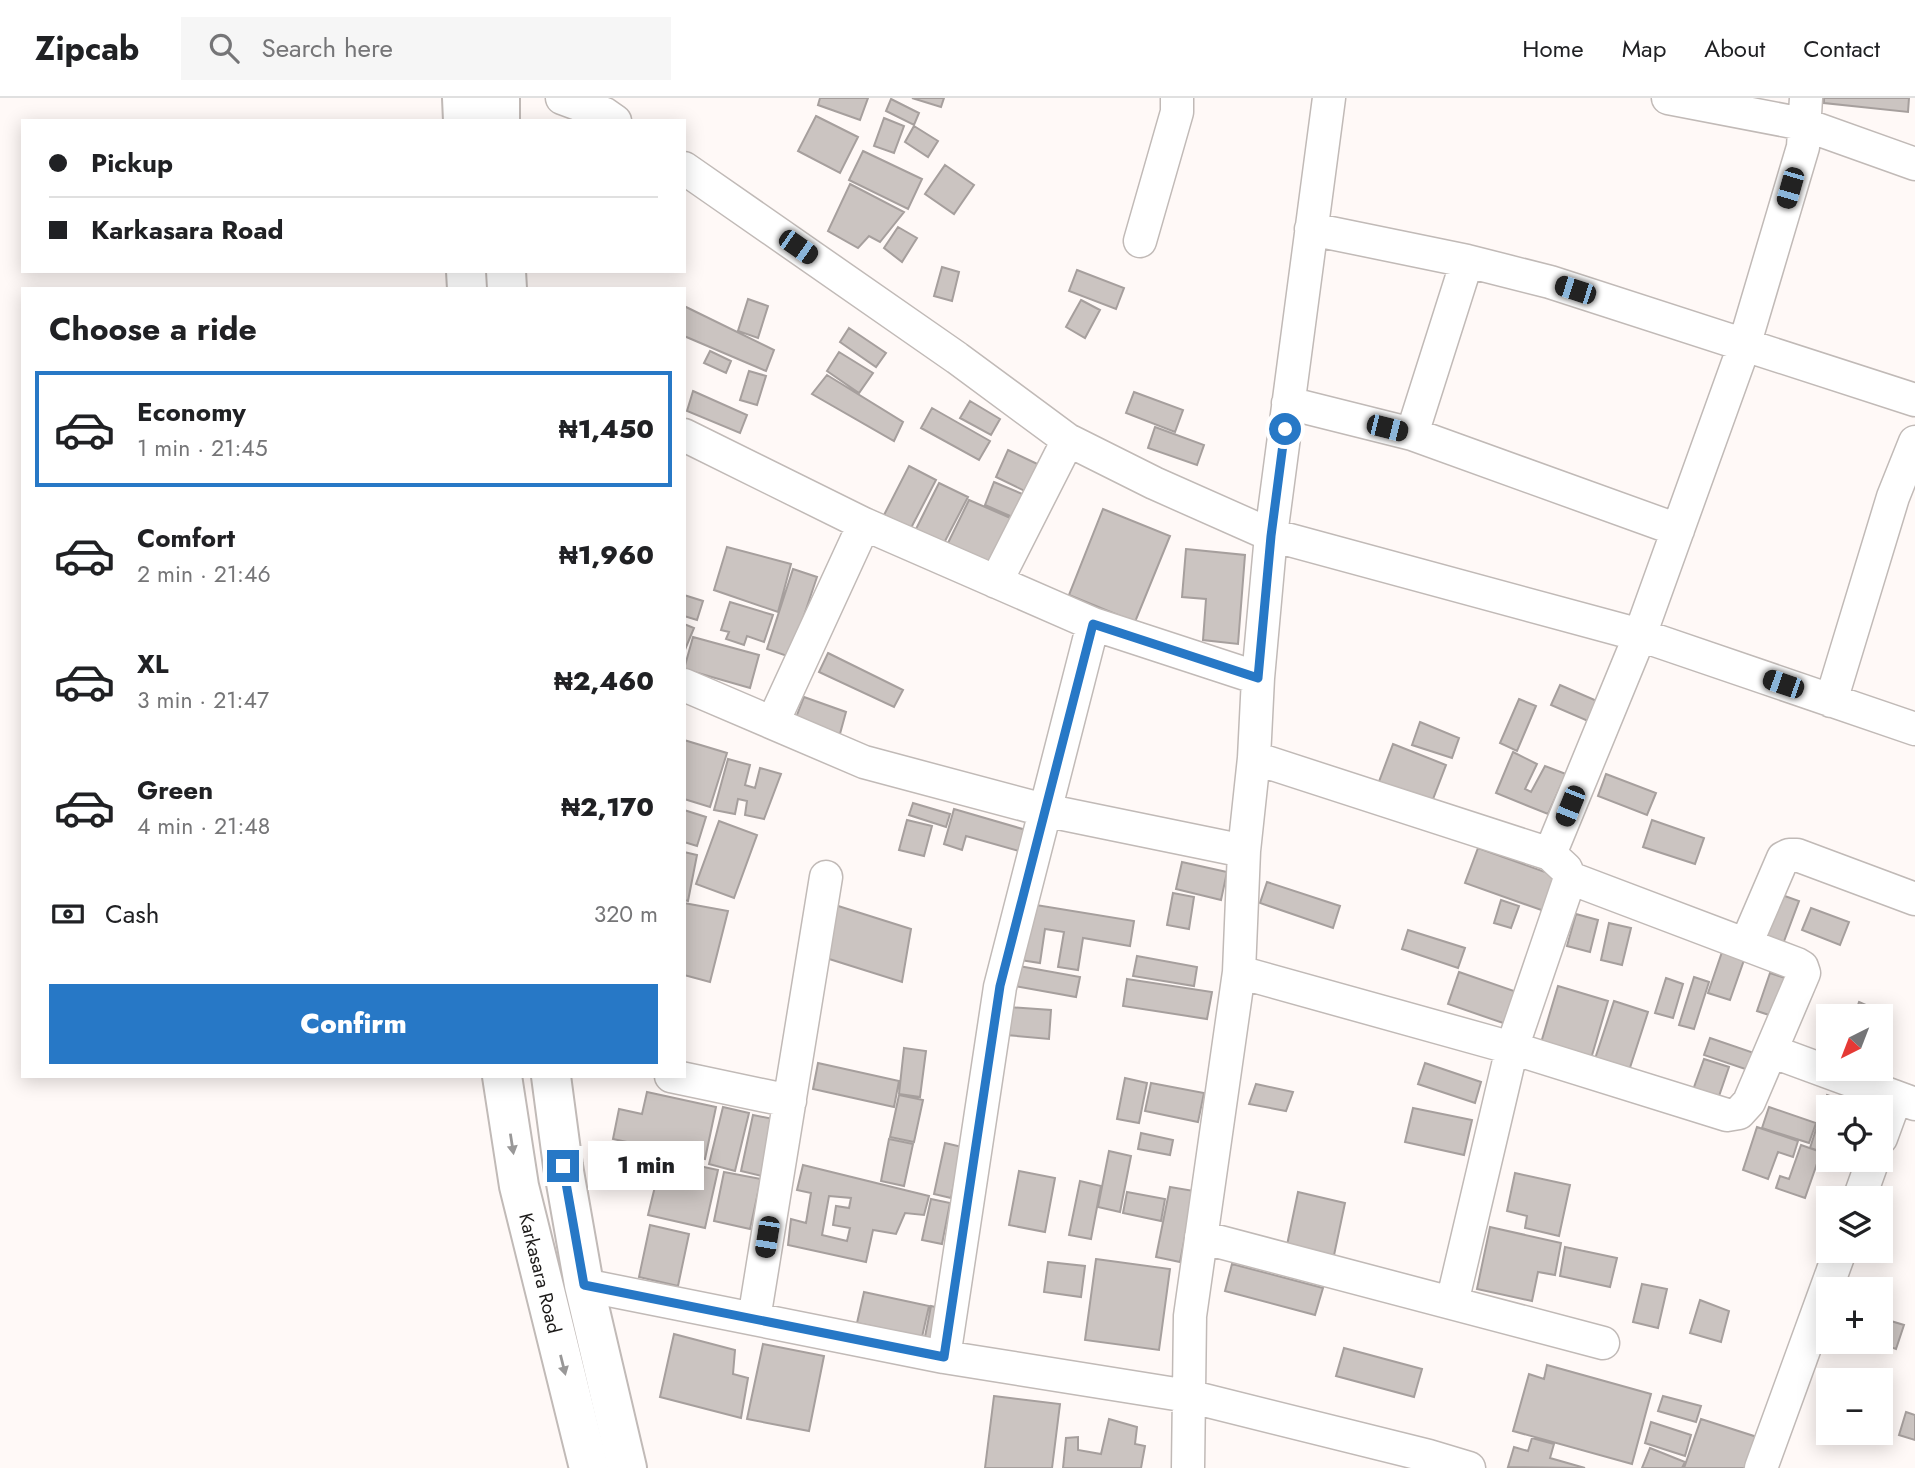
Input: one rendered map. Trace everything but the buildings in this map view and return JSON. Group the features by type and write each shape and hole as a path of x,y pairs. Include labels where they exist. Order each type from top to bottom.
{"main road":[{"path":"462,98 463,119"},
{"path":"500,98 500,119"},
{"name":"Karkasara Road","path":"502,1078 519,1186 589,1468"},
{"name":"Karkasara Road","path":"551,1078 563,1166 584,1285 627,1468"}],"street":[{"path":"562,98 612,119"},
{"path":"1140,241 1177,112 1177,98"},
{"path":"1188,1468 1190,1316 1239,972 1244,851 1271,536 1329,98"},
{"path":"1668,98 1805,111 1915,164"},
{"path":"1550,855 1640,635 1744,346 1803,147 1805,111"},
{"path":"686,169 957,358 1068,440 1154,483 1271,536 1640,635 1915,729"},
{"path":"1311,229 1466,261 1550,282 1915,400"},
{"path":"1412,434 1466,261"},
{"path":"1288,403 1412,434 1678,530"},
{"path":"686,436 864,524 1093,624 1258,678"},
{"path":"996,582 1068,440"},
{"path":"1831,701 1893,497 1915,442"},
{"path":"774,722 864,524"},
{"path":"944,1357 1000,986 1093,624"},
{"path":"686,686 864,762 1044,810 1244,851"},
{"path":"1254,758 1550,855 1566,869 1570,878 1512,1048 1452,1303"},
{"path":"1746,944 1783,858 1789,855 1797,855 1915,899"},
{"path":"754,1319 826,877"},
{"path":"1239,972 1512,1048 1727,1115 1739,1113 1749,1102 1804,973 1802,967 1570,878"},
{"path":"1771,1051 1906,1101 1893,1120"},
{"path":"681,1078 790,1101"},
{"path":"1201,1237 1603,1343"},
{"path":"1761,1468 1836,1263"},
{"path":"584,1285 944,1357 1188,1396 1469,1468"}],"route":[{"path":"563,1166 584,1285 944,1357 1000,986 1093,624 1258,678 1271,536 1285,429"}]}
